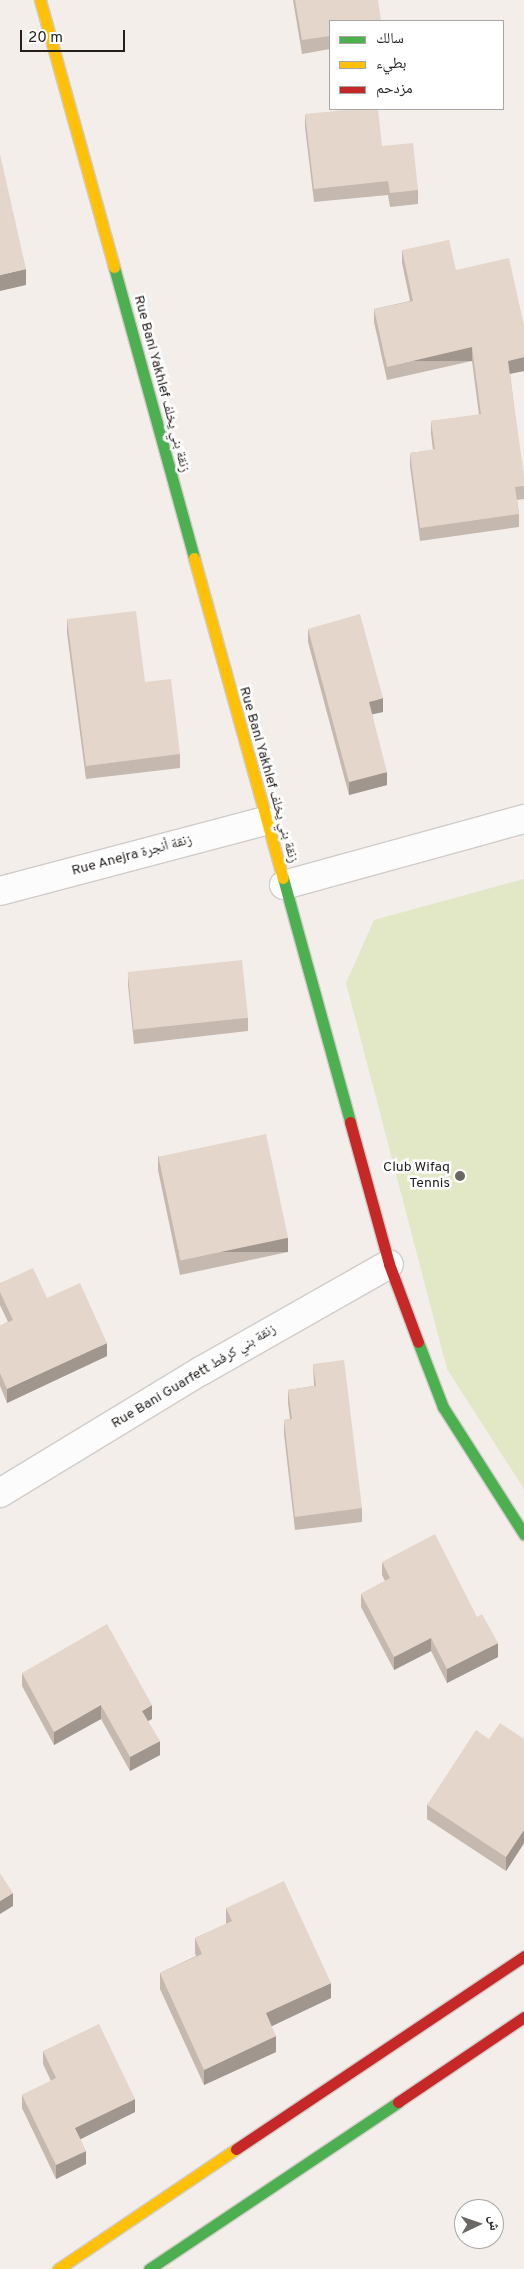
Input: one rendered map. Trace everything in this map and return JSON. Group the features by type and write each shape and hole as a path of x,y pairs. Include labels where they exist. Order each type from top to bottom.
{"street":[{"name":"Rue Bani Yakhlef زنقة بني يخلف","path":"40,0 265,821 389,1264 443,1407 524,1534"},
{"path":"284,885 524,819"},
{"name":"Rue Anejra زنقة أنجرة","path":"0,891 265,821"},
{"name":"Rue Bani Guarfett زنقة بني كرفط","path":"0,1493 201,1372 389,1264"},
{"path":"58,2269 524,1956"},
{"path":"149,2269 524,2017"}],"green space":[{"name":"Club Wifaq Tennis","path":"524,879 524,1489 447,1369 346,983 374,920"}],"building":[{"path":"295,0 378,0 381,20 329,20 329,36 302,40"},
{"path":"345,110 378,110 382,146 413,143 418,190 390,193 388,181 314,189 305,114"},
{"path":"0,154 26,269 0,275"},
{"path":"449,240 456,270 509,258 524,326 524,357 508,361 524,486 515,487 519,514 420,528 410,453 435,449 431,421 481,414 472,347 387,367 374,309 413,301 402,250"},
{"path":"136,611 145,682 171,679 180,754 86,766 67,619"},
{"path":"360,614 383,698 369,702 387,772 349,782 308,629"},
{"path":"242,960 248,1018 134,1030 128,972"},
{"path":"266,1134 288,1238 180,1261 158,1157"},
{"path":"33,1268 47,1298 80,1283 107,1343 7,1389 0,1373 0,1326 13,1320 0,1292 0,1283"},
{"path":"344,1360 362,1508 295,1517 284,1420 292,1419 288,1390 316,1386 313,1364"},
{"path":"435,1534 477,1617 482,1614 498,1643 447,1669 431,1638 394,1657 361,1594 390,1578 382,1562"},
{"path":"107,1624 152,1705 142,1711 160,1741 130,1757 101,1705 54,1732 22,1673"},
{"path":"500,1723 524,1739 524,1830 506,1857 427,1805 476,1730 489,1739"},
{"path":"0,1873 13,1893 0,1901"},
{"path":"284,1881 331,1983 266,2013 276,2036 204,2070 160,1973 202,1954 195,1938 232,1921 226,1908"},
{"path":"99,2024 135,2099 75,2128 86,2151 56,2165 22,2095 56,2078 43,2051"}],"traffic: fast":[{"path":"114,267 194,558"},
{"path":"283,878 350,1122"},
{"path":"418,1342 443,1407 524,1534"},
{"path":"149,2269 398,2102"}],"traffic: slow":[{"path":"40,0 114,267"},
{"path":"194,558 283,878"},
{"path":"58,2269 236,2149"}],"traffic: jam":[{"path":"350,1122 389,1264 418,1342"},
{"path":"236,2149 524,1956"},
{"path":"398,2102 524,2017"}],"place":[{"name":"Club Wifaq Tennis","path":"460,1176"}]}
